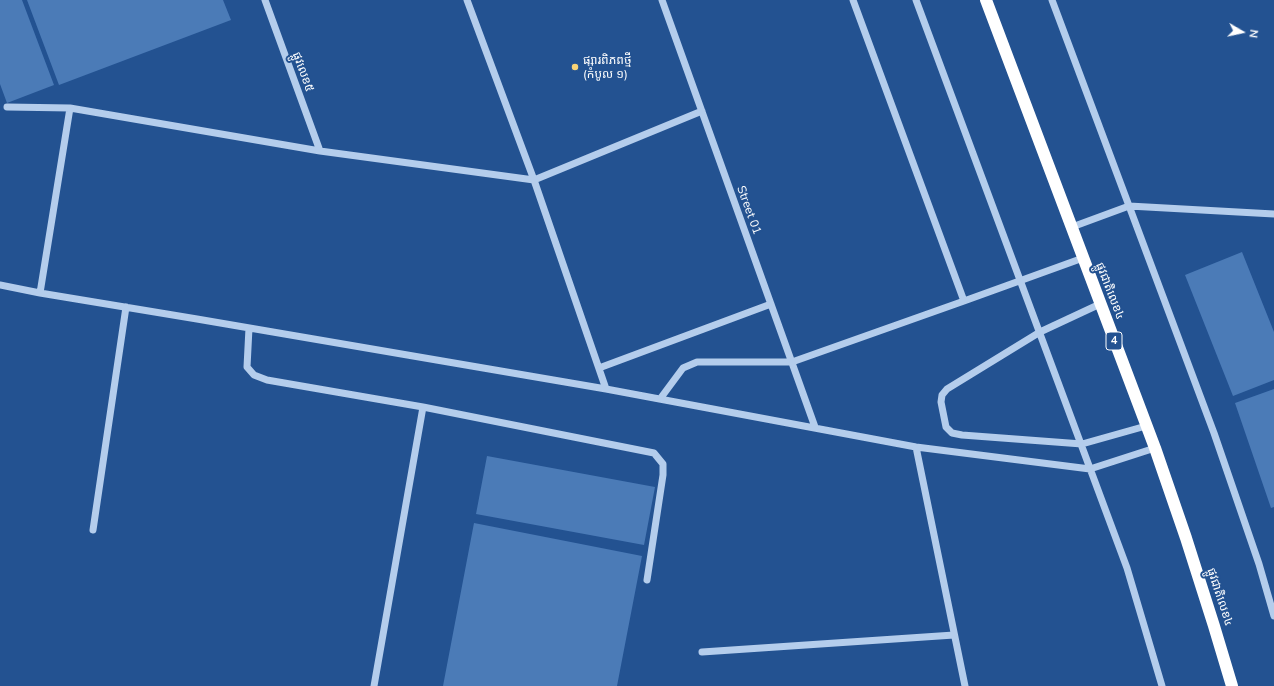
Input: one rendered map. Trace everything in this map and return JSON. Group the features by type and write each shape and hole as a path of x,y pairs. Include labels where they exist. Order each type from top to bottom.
{"highway":[{"name":"ផ្លូវជាតិលេខ៤","path":"986,0 1155,448 1188,545 1232,686"}],"street":[{"name":"ផ្លូវលេខ៥","path":"265,0 320,151"},
{"path":"467,0 534,180 606,389"},
{"name":"Street 01","path":"662,0 772,304 815,428"},
{"path":"853,0 964,301"},
{"path":"916,0 1127,568 1162,686"},
{"path":"1052,0 1214,433 1259,564 1274,616"},
{"path":"7,107 70,108 320,151 534,180 702,111"},
{"path":"40,293 70,108"},
{"path":"1072,227 1130,206 1274,214"},
{"path":"660,399 683,368 697,362 792,362 1083,258"},
{"path":"0,285 606,389 916,447 1090,469 1155,448"},
{"path":"599,368 772,304"},
{"path":"1100,304 1040,332 947,389 942,395 941,402 946,426 952,433 962,435 1082,444 1146,426"},
{"path":"93,530 126,307"},
{"path":"250,328 247,367 254,375 267,380 423,407 654,453 663,464 663,475 647,580"},
{"path":"374,686 423,407"},
{"path":"916,447 965,686"},
{"path":"702,652 954,635"}],"building":[{"path":"0,0 22,0 54,85 7,103 0,84"},
{"path":"27,0 223,0 231,20 59,85"},
{"path":"1242,252 1274,332 1274,380 1233,396 1185,275"},
{"path":"1274,389 1274,507 1271,508 1235,403"},
{"path":"487,456 655,487 644,545 476,514"},
{"path":"474,523 642,556 617,686 443,686"}],"place":[{"name":"ផ្សារពិភពថ្មី (កំបូល ១)","path":"575,67"}]}
